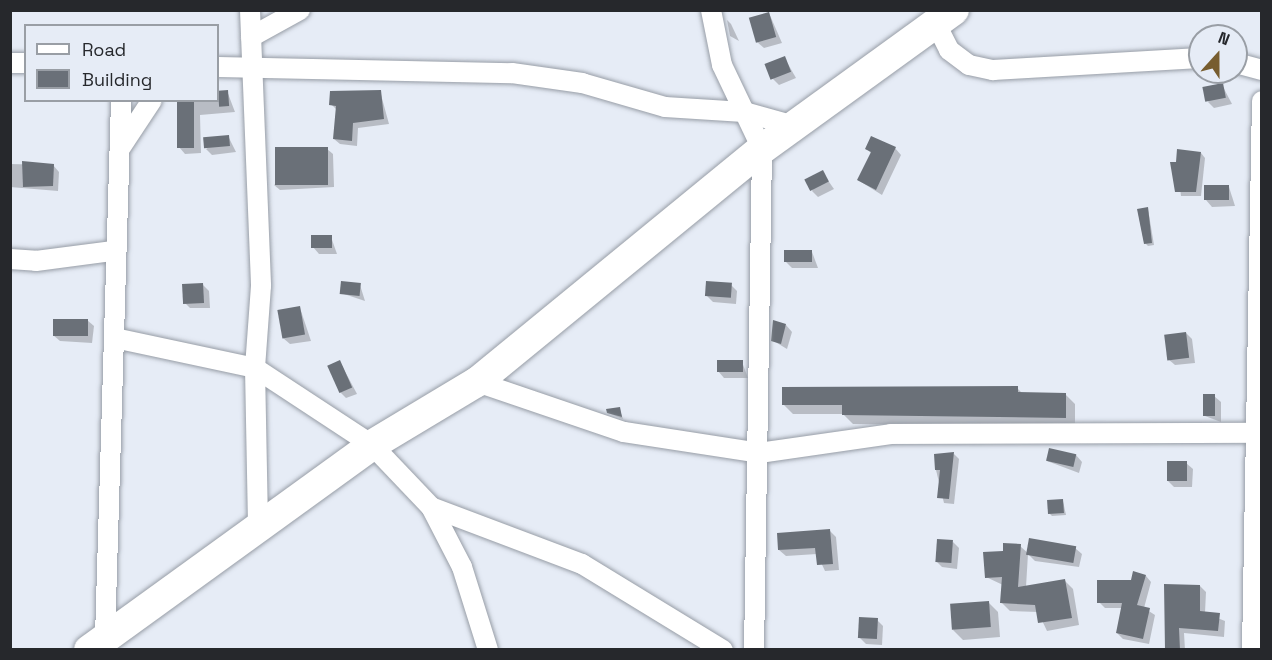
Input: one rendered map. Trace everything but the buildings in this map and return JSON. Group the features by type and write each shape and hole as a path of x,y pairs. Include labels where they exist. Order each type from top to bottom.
{"highway":[{"path":"97,644 372,445 477,382 762,149 945,17"}],"street":[{"path":"250,10 250,70 261,286 255,368 258,527"},
{"path":"251,37 300,10"},
{"path":"711,10 722,65 762,149 759,453 754,650"},
{"path":"945,17 949,50 969,65 993,70 1188,59"},
{"path":"219,67 250,70 512,73 582,83 665,107 744,112 795,126"},
{"path":"1252,650 1258,433 1262,101"},
{"path":"97,644 115,338 113,251 121,102"},
{"path":"119,150 151,102"},
{"path":"10,259 113,251"},
{"path":"115,338 255,368 372,445 431,507 462,567 488,650"},
{"path":"477,382 624,432 759,453 891,434 1258,433"},
{"path":"431,507 582,564 723,650"}]}
